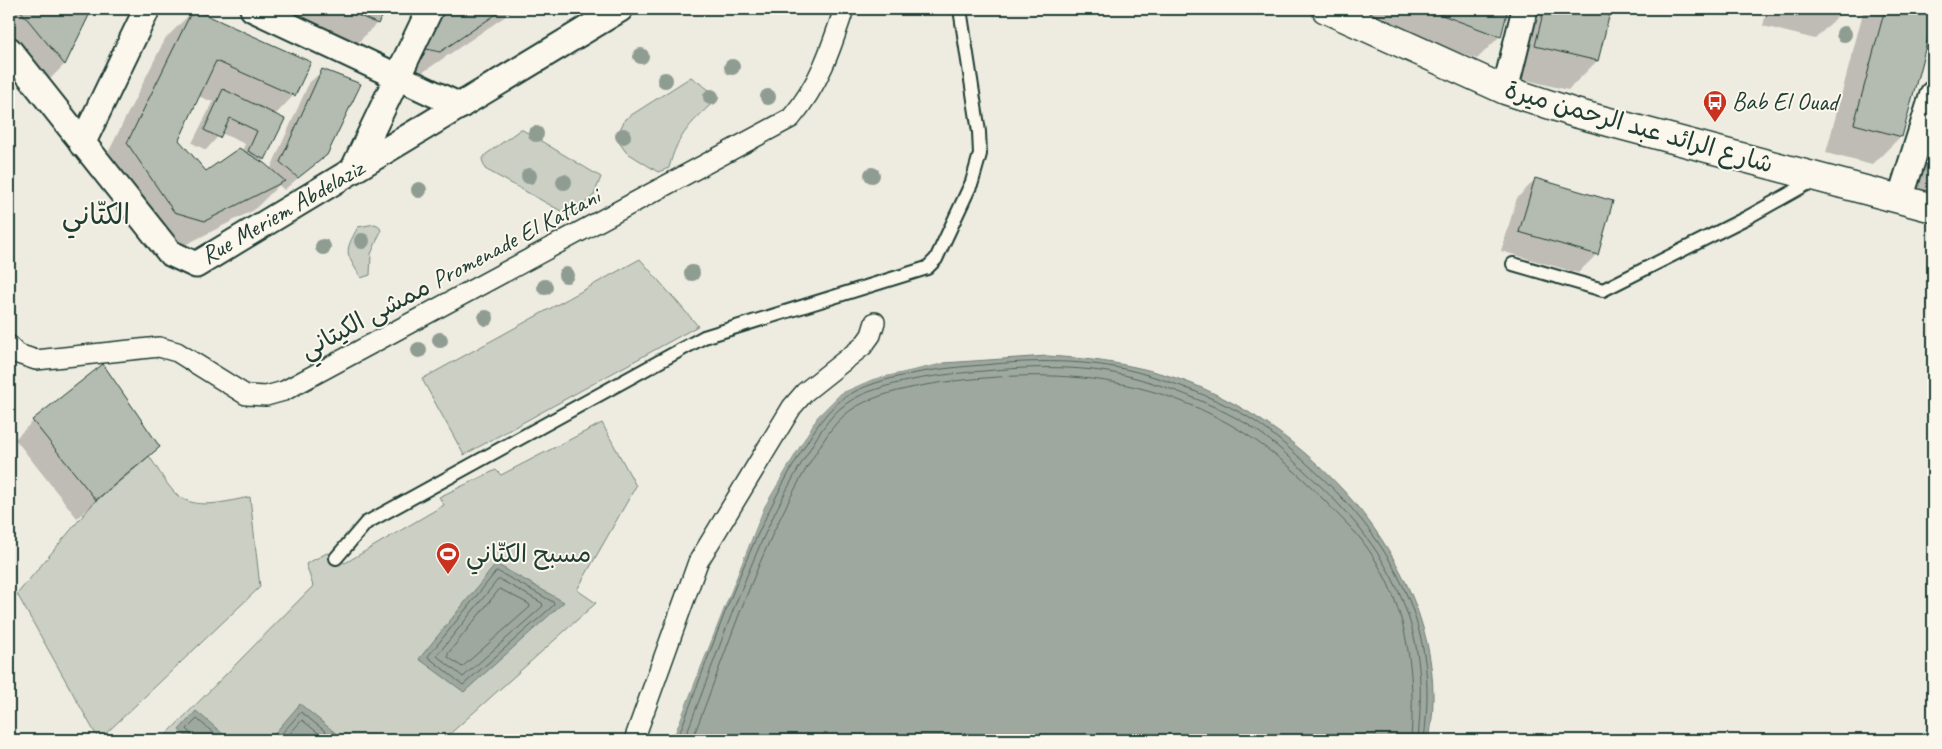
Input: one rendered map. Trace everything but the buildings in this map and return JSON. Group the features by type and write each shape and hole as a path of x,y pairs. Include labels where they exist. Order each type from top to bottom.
{"main road":[{"name":"شارع الرائد عبد الرحمن ميرة","path":"1326,9 1505,90 1575,113 1933,208"}],"street":[{"path":"82,144 147,9"},
{"path":"253,9 460,106"},
{"path":"353,170 430,9"},
{"name":"Rue Meriem Abdelaziz","path":"9,50 170,253 196,265 620,9"},
{"name":"ممشى الكيتاني Promenade El Kattani","path":"9,345 18,354 36,360 159,347 177,352 246,395 266,396 284,391 791,118 805,101 820,76 844,9"},
{"path":"1505,90 1525,9"},
{"path":"1900,199 1933,94"},
{"path":"634,740 698,562 710,539 792,407 805,392 863,346 871,335 875,322"}],"lane":[{"path":"336,558 366,523 704,337 926,268 936,259 972,182 980,154 979,132 960,9"},
{"path":"1513,264 1603,290 1748,217 1818,177"}],"shaded area":[{"path":"691,77 719,97 688,128 672,156 669,168 658,172 626,152 618,141 619,132 625,119"},
{"path":"521,129 601,177 594,195 570,216 485,169 482,159 485,155"},
{"path":"375,224 379,226 381,231 371,254 370,275 361,278 350,258 348,248 358,227"},
{"path":"640,259 698,326 464,455 422,379"},
{"name":"مسبح الكتّاني","path":"602,423 636,486 577,590 596,603 443,740 161,740 313,586 306,564 327,553 345,563 444,505 439,497 496,470 501,475"},
{"path":"149,456 173,491 181,498 190,502 210,504 250,497 260,587 99,740 17,594 96,500"}],"water":[{"path":"1047,356 1122,364 1177,378 1195,385 1244,410 1291,442 1335,481 1372,526 1403,576 1423,628 1433,684 1429,740 672,740 764,507 817,417 841,393 873,379 944,363"},
{"path":"496,564 564,602 464,692 419,659"},
{"path":"300,704 344,740 269,740"},
{"path":"196,711 230,740 191,740 179,730"}],"pier":[{"path":"943,361 944,363 873,379 841,393 817,417 764,507 672,740 669,740 762,506 815,415 840,391 872,377"}],"place":[{"name":"Bab El Ouad","path":"1715,123"},
{"name":"مسبح الكتّاني","path":"448,575"}],"district":[{"name":"الكتّاني","path":"96,214"}]}
